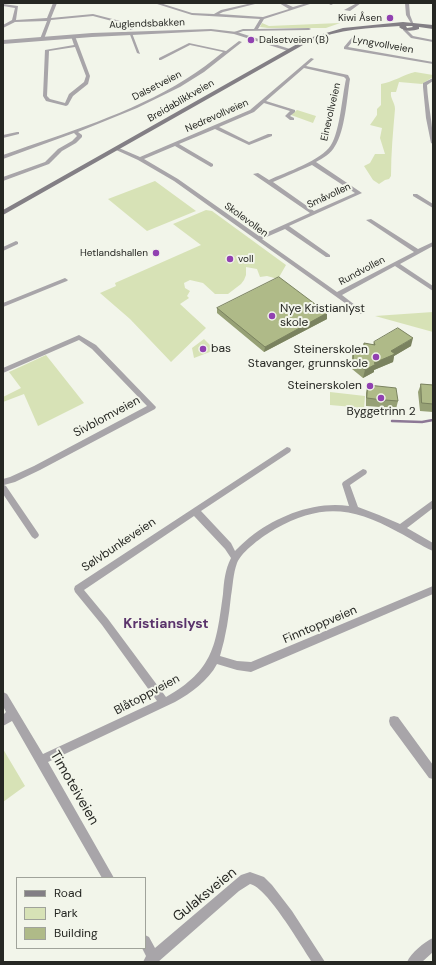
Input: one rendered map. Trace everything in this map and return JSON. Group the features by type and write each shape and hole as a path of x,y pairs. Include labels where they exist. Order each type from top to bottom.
{"main road":[{"name":"Breidablikkveien","path":"3,213 314,37 355,26 377,25 433,28"}],"street":[{"path":"42,39 55,3"},
{"path":"160,3 186,13 263,18 311,3"},
{"path":"214,16 222,11 257,3"},
{"path":"281,3 293,8"},
{"path":"346,10 349,10 359,3"},
{"path":"407,3 408,15 414,27 410,36"},
{"path":"3,5 17,7 14,21"},
{"path":"3,27 14,21 48,20 93,15 131,25 130,31 139,53"},
{"path":"408,15 404,26 410,36 433,41"},
{"path":"255,30 263,18"},
{"path":"235,33 243,30 309,29"},
{"name":"Auglendsbakken","path":"3,42 130,31 211,30 235,33 290,50"},
{"path":"73,36 88,76 86,84 70,95 66,105 48,100 45,96 47,50 76,46"},
{"name":"Lyngvollveien","path":"355,36 345,48 433,63"},
{"name":"Dalsetveien","path":"3,157 125,112 161,95 200,73 240,42"},
{"path":"160,59 189,44 227,52"},
{"name":"Nedrevollveien","path":"140,159 252,111 312,59"},
{"name":"Einevollveien","path":"269,182 312,162 324,155 334,145 348,79 346,76 304,67"},
{"path":"433,79 425,84 425,88 429,124 433,143"},
{"name":"Nedrevollveien","path":"264,102 293,111 287,116 292,119"},
{"path":"215,126 249,144 270,135"},
{"path":"3,179 47,163 60,150 74,142 80,136 74,131"},
{"path":"3,138 17,133"},
{"name":"Nedrevollveien","path":"175,144 211,165"},
{"name":"Skolevollen","path":"117,149 140,159 176,180 361,312"},
{"name":"Småvollen","path":"257,238 359,193 312,162"},
{"path":"256,174 313,213"},
{"path":"415,196 433,206"},
{"path":"369,220 418,252"},
{"path":"285,226 328,256"},
{"path":"3,249 16,243"},
{"name":"Rundvollen","path":"337,295 433,244"},
{"name":"Rundvollen","path":"396,264 433,289"},
{"path":"3,305 65,280"},
{"name":"Sivblomveien","path":"3,371 79,337 94,347 152,407 37,468 12,480 3,482"},
{"name":"Sølvbunkeveien","path":"164,703 92,605 78,589 287,450"},
{"path":"355,510 346,484 363,472"},
{"path":"3,488 35,535"},
{"path":"401,528 433,503"},
{"path":"195,511 228,546 235,558 254,539 276,524 308,512 324,509 355,510 376,517 401,528 433,547"},
{"name":"Blåtoppveien","path":"42,760 164,703 190,687 206,670 214,658 222,627 231,570 235,558"},
{"name":"Finntoppveien","path":"214,658 228,664 251,667 433,590"},
{"name":"Timoteiveien","path":"3,697 42,760 50,778 107,877"},
{"path":"3,721 13,713"},
{"path":"394,721 433,774"},
{"name":"Gulaksveien","path":"151,960 235,887 245,879 252,877 263,883 276,899 319,962"},
{"path":"146,944 151,960"},
{"path":"413,962 433,944"}],"green space":[{"path":"262,23 269,26 340,23 326,28 268,28 260,27"},
{"path":"415,72 433,75 433,77 422,84 399,82 396,92 391,92 395,109 391,176 389,179 379,184 373,180 364,166 370,163 375,154 385,154 380,138 382,128 370,125 377,115 377,109 381,105 381,84"},
{"path":"297,110 316,116 313,123 291,115"},
{"path":"155,181 196,211 147,231 108,199"},
{"path":"206,210 212,211 286,265 278,279 267,276 260,277 257,269 246,267 246,275 244,280 228,294 215,294 203,283 190,280 184,283 185,288 190,291 187,296 189,298 180,304 206,328 171,362 130,319 100,293 116,286 115,283 201,245 173,224"},
{"path":"433,312 433,332 375,316"},
{"name":"bas","path":"204,339 215,350 194,358 192,348"},
{"path":"46,355 84,403 38,426 24,394 3,402 3,397 21,388 9,372"},
{"path":"330,392 365,396 364,408 330,405"},
{"path":"3,749 25,786 3,802"}],"building":[{"name":"Nye Kristianlyst skole","path":"279,277 327,313 265,347 217,308"},
{"path":"398,328 413,338 391,351 395,354 374,363 376,364 365,370 353,361 354,348 364,351 364,343 375,345 374,342"},
{"path":"421,384 433,385 433,404 422,403"},
{"path":"368,385 396,388 398,401 385,400 384,402 382,400 367,398"}],"waterway":[{"path":"392,421 422,422 433,420"}],"place":[{"name":"Kiwi Åsen","path":"390,18"},
{"name":"Dalsetveien (B)","path":"251,40"},
{"name":"Hetlandshallen","path":"156,253"},
{"name":"voll","path":"230,259"},
{"name":"Nye Kristianlyst skole","path":"272,316"},
{"name":"bas","path":"203,349"},
{"name":"Steinerskolen Stavanger, grunnskole","path":"376,357"},
{"name":"Steinerskolen","path":"370,386"},
{"name":"Byggetrinn 2","path":"381,398"}],"district":[{"name":"Kristianslyst","path":"166,624"}]}
